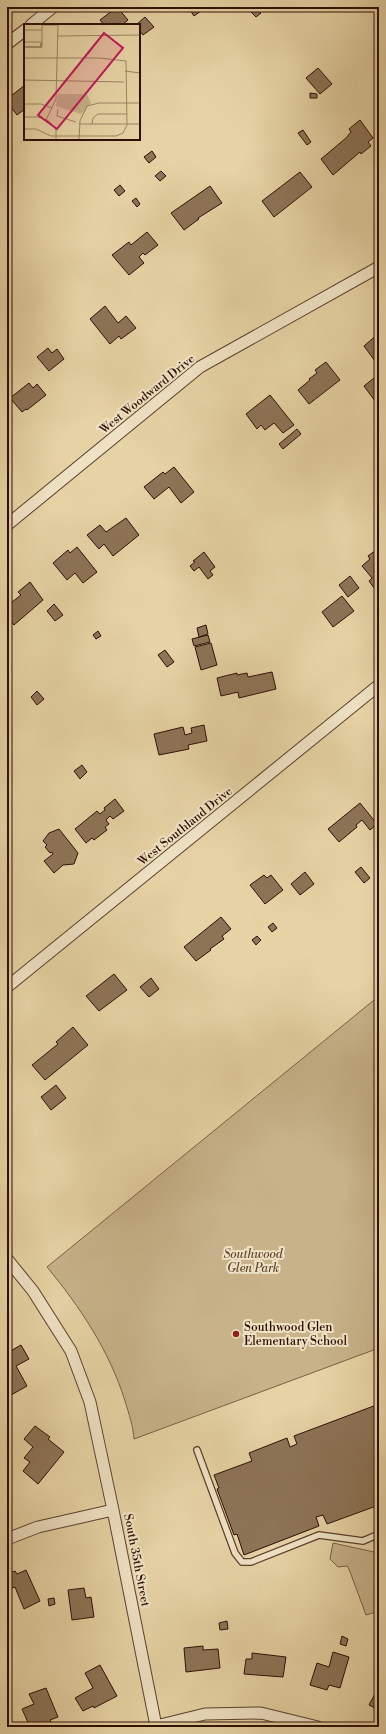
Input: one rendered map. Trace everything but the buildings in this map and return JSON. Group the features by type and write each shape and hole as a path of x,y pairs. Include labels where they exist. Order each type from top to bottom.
{"street":[{"path":"32,24 53,7"},
{"path":"7,44 24,31"},
{"name":"West Woodward Drive","path":"7,525 200,367 379,267"},
{"name":"West Southland Drive","path":"7,987 379,685"},
{"name":"South 35th Street","path":"7,1259 32,1291 71,1351 90,1402 114,1510 154,1726 204,1714 261,1713 318,1727"},
{"path":"7,1539 38,1527 114,1510"}],"lane":[{"path":"196,1450 235,1554 242,1562 251,1562 319,1535 363,1540 379,1534"}],"green space":[{"name":"Southwood Glen Park","path":"379,996 379,1348 134,1439 132,1425 125,1401 111,1364 82,1314 47,1267"},
{"path":"333,1543 374,1552 379,1566 379,1611 366,1615 349,1569 347,1566 338,1567 330,1559"}],"place":[{"name":"Southwood Glen Elementary School","path":"236,1334"}]}
